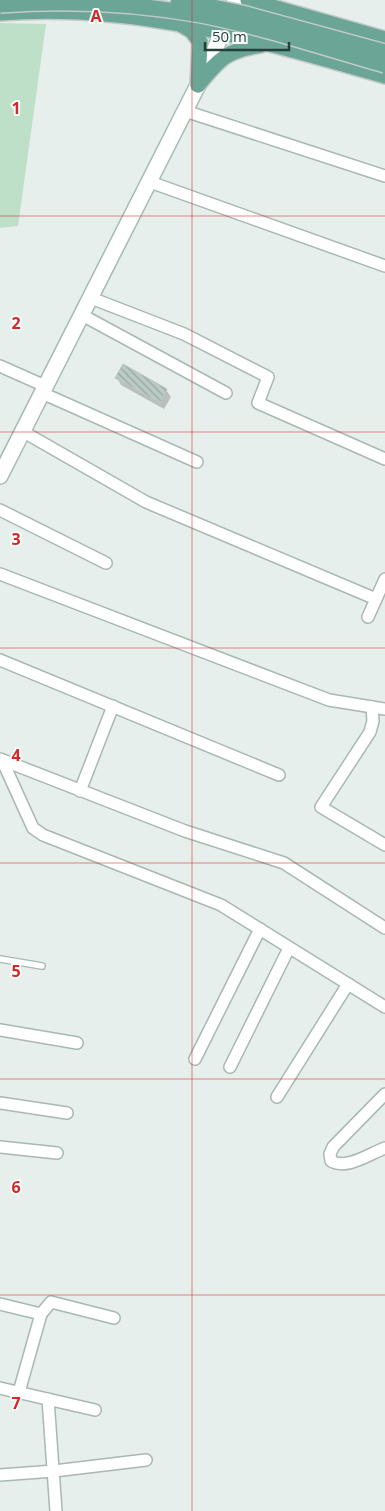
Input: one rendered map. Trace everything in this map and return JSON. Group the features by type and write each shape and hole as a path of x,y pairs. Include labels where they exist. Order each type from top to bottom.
{"main road":[{"path":"178,0 242,12 385,52"},
{"path":"248,0 269,4 385,39"},
{"path":"0,5 72,2 115,4 201,15 385,65"},
{"path":"0,13 29,11 106,12 181,24 270,44 385,76"},
{"path":"181,24 192,31 200,42 198,85"},
{"path":"198,85 214,65 228,53 270,44"}],"street":[{"path":"0,476 4,460 44,389 198,85 222,34 235,0"},
{"path":"185,111 385,176"},
{"path":"150,182 385,266"},
{"path":"91,298 184,334 268,377 258,403 385,459"},
{"path":"82,315 226,393"},
{"path":"0,366 196,462"},
{"path":"22,431 146,502 376,599"},
{"path":"0,510 106,563"},
{"path":"0,574 329,700 385,709"},
{"path":"368,617 385,579"},
{"path":"0,660 279,775"},
{"path":"80,791 113,706"},
{"path":"372,707 373,721 370,732 321,807 385,845"},
{"path":"1,760 185,831 284,864 385,928"},
{"path":"1,760 33,828 43,834 221,905 385,1007"},
{"path":"195,1059 260,929"},
{"path":"230,1067 289,948"},
{"path":"277,1096 348,984"},
{"path":"0,1030 77,1043"},
{"path":"385,1094 333,1147 330,1154 331,1161 338,1165 348,1164 385,1148"},
{"path":"0,1104 68,1113"},
{"path":"0,1147 57,1153"},
{"path":"19,1392 40,1314 50,1302 114,1318"},
{"path":"0,1304 40,1314"},
{"path":"0,1388 95,1410"},
{"path":"48,1399 56,1511"},
{"path":"0,1475 54,1471 146,1460"}],"lane":[{"path":"0,959 42,966"}],"green space":[{"path":"0,23 46,24 18,226 0,228"}],"building":[{"path":"123,364 167,389 160,403 115,378"}]}
